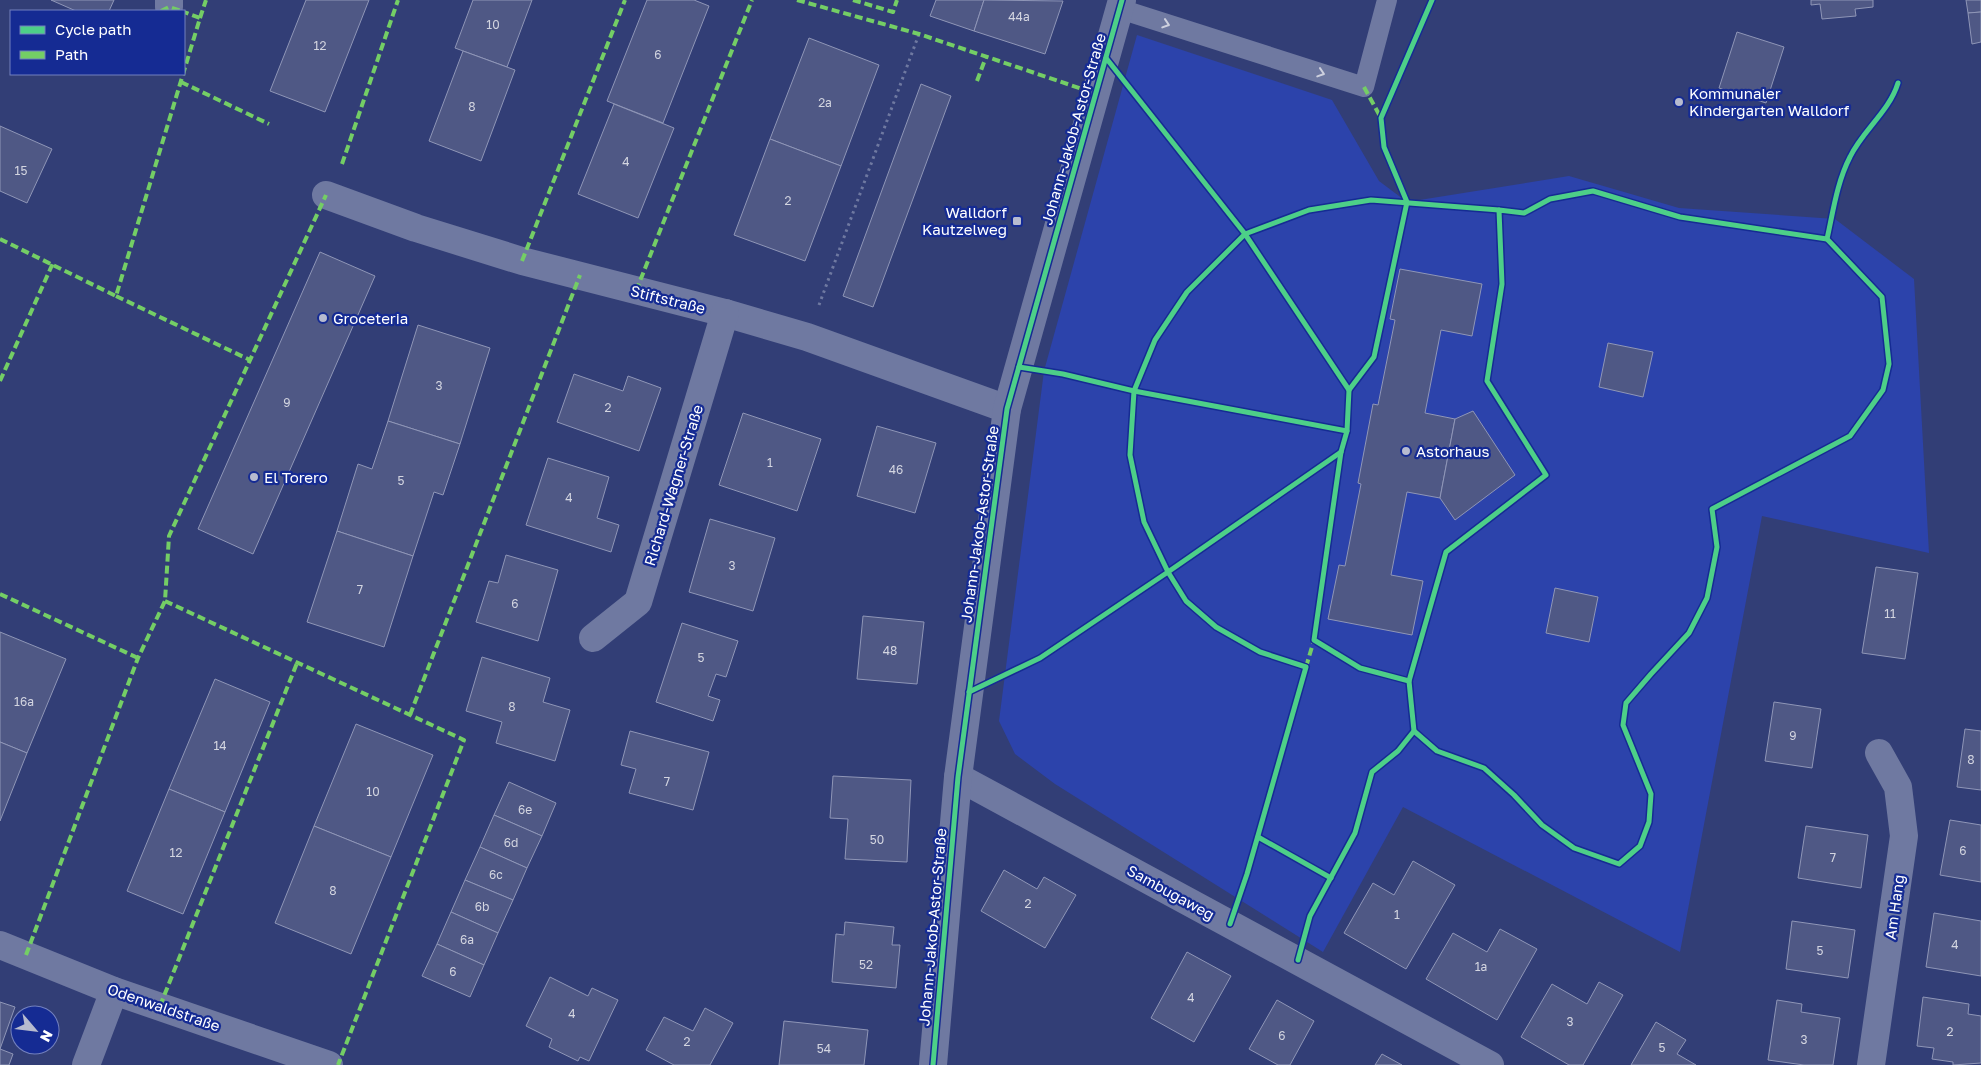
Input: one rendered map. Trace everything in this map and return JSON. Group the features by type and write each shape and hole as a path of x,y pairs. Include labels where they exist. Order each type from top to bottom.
{"street":[{"name":"Johann-Jakob-Astor-Straße","path":"933,1065 958,776 1007,409 1121,4"},
{"name":"Stiftstraße","path":"326,195 416,228 513,258 725,313 807,337 1007,409"},
{"name":"Richard-Wagner-Straße","path":"593,638 638,602 725,313"},
{"name":"Am Hang","path":"1871,1065 1904,836 1898,787 1879,754"},
{"name":"Sambugaweg","path":"958,776 1490,1065"},
{"name":"Odenwaldstraße","path":"0,945 114,991 329,1065"},
{"path":"86,1065 114,991"}],"lane":[{"path":"1121,4 1364,87 1387,0"}],"path":[{"path":"807,337 919,34"}],"shaded area":[{"path":"1137,35 1332,100 1379,181 1407,202 1569,176 1679,208 1835,219 1914,279 1929,553 1762,516 1680,952 1403,807 1323,952 1055,784 1015,754 999,721 1044,371"}],"building":[{"path":"51,0 114,0 109,10 74,10"},
{"path":"306,0 369,0 325,112 270,91"},
{"path":"473,0 532,0 507,67 455,48"},
{"path":"647,0 694,0 709,6 663,123 607,101"},
{"path":"936,0 984,0 974,31 930,16"},
{"path":"984,0 1063,1 1045,54 974,31"},
{"path":"1811,0 1873,0 1873,7 1855,9 1856,16 1822,19 1820,4 1811,5"},
{"path":"1966,0 1981,0 1981,12 1968,13"},
{"path":"1981,12 1981,42 1972,44 1968,13"},
{"path":"1737,32 1784,47 1766,103 1719,88"},
{"path":"809,38 879,65 841,166 770,139"},
{"path":"463,51 515,70 481,161 429,141"},
{"path":"921,84 951,96 873,307 843,296"},
{"path":"614,104 674,128 638,218 578,194"},
{"path":"0,126 52,149 27,203 0,191"},
{"path":"770,139 841,166 805,261 734,235"},
{"path":"320,252 375,276 253,554 198,529"},
{"name":"Astorhaus","path":"1400,269 1482,284 1472,336 1441,330 1425,413 1455,419 1440,498 1407,492 1391,575 1423,581 1412,635 1328,619 1339,565 1345,566 1361,484 1358,483 1373,404 1378,405 1395,320 1390,319"},
{"path":"418,325 490,348 460,444 388,421"},
{"path":"1608,343 1653,352 1643,397 1599,387"},
{"path":"574,374 623,391 628,376 661,388 639,451 557,422"},
{"path":"1473,411 1515,475 1455,520 1440,498 1455,419"},
{"path":"743,413 821,439 797,511 719,485"},
{"path":"388,421 460,444 443,495 434,492 413,556 337,531 358,464 372,469"},
{"path":"877,426 936,443 915,513 857,496"},
{"path":"548,458 609,477 597,518 619,525 611,552 526,525"},
{"path":"710,519 775,538 753,611 689,592"},
{"path":"337,531 413,556 384,647 307,622"},
{"path":"506,555 558,570 538,641 476,622 489,581 498,583"},
{"path":"1876,567 1918,573 1905,659 1862,653"},
{"path":"1555,588 1598,597 1589,642 1546,633"},
{"path":"863,616 924,622 917,684 857,679"},
{"path":"682,623 738,641 726,677 716,674 708,696 720,700 713,721 656,702"},
{"path":"0,632 66,659 27,753 0,742"},
{"path":"482,657 550,678 543,702 570,710 555,761 496,743 502,722 466,711"},
{"path":"215,679 270,702 225,812 169,789"},
{"path":"1774,702 1821,709 1812,768 1765,761"},
{"path":"356,724 433,755 391,857 314,826"},
{"path":"1965,729 1981,731 1981,790 1957,787"},
{"path":"630,731 709,752 693,810 629,793 636,769 621,765"},
{"path":"0,742 27,753 0,821"},
{"path":"833,776 911,780 907,862 845,859 848,819 830,818"},
{"path":"509,782 556,803 542,836 494,815"},
{"path":"169,789 225,812 183,914 127,891"},
{"path":"494,815 542,836 527,868 480,847"},
{"path":"1950,820 1981,825 1981,882 1940,875"},
{"path":"314,826 391,857 351,954 275,923"},
{"path":"1806,826 1868,835 1861,888 1798,878"},
{"path":"480,847 527,868 513,900 465,880"},
{"path":"1413,861 1455,885 1406,969 1344,933 1373,883 1394,895"},
{"path":"1004,870 1037,889 1044,877 1076,895 1045,948 981,911"},
{"path":"465,880 513,900 498,933 451,912"},
{"path":"451,912 498,933 484,965 437,944"},
{"path":"1934,913 1981,921 1981,976 1926,967"},
{"path":"1792,921 1855,930 1848,978 1786,969"},
{"path":"845,922 894,927 892,945 900,945 896,988 832,982 836,934 844,935"},
{"path":"1500,929 1537,949 1497,1020 1426,979 1453,933 1487,952"},
{"path":"437,944 484,965 470,997 422,976"},
{"path":"1187,952 1231,976 1194,1042 1151,1018"},
{"path":"550,977 588,996 592,988 618,1000 589,1061 580,1057 578,1061 549,1047 552,1039 526,1026"},
{"path":"1599,982 1623,995 1583,1065 1569,1065 1521,1037 1552,984 1587,1004"},
{"path":"1923,997 1969,1004 1968,1014 1981,1016 1981,1063 1953,1065 1953,1062 1932,1059 1934,1048 1917,1046"},
{"path":"1277,1000 1314,1021 1290,1065 1278,1065 1249,1049"},
{"path":"1777,1000 1802,1004 1801,1012 1840,1018 1833,1065 1804,1065 1768,1060"},
{"path":"0,1002 10,1005 10,1021 0,1049"},
{"path":"705,1008 733,1023 710,1065 674,1065 646,1050 664,1017 693,1031"},
{"path":"784,1021 868,1030 864,1065 779,1065"},
{"path":"1656,1022 1686,1040 1677,1054 1696,1065 1631,1065"},
{"path":"0,1049 13,1055 9,1065 0,1065"},
{"path":"1382,1054 1402,1065 1375,1065"}],"marked path":[{"path":"200,18 206,0"},
{"path":"342,164 398,0"},
{"path":"522,261 625,0"},
{"path":"636,291 752,0"},
{"path":"797,0 919,34 1097,94"},
{"path":"853,0 893,12 897,0"},
{"path":"163,10 169,7 178,10"},
{"path":"185,12 200,18 185,68"},
{"path":"977,81 986,57"},
{"path":"0,239 116,296 183,75"},
{"path":"181,82 269,124"},
{"path":"1364,87 1381,118"},
{"path":"26,955 138,658 165,601 169,536 326,195"},
{"path":"0,381 53,263"},
{"path":"410,715 580,275"},
{"path":"116,296 250,360"},
{"path":"0,594 138,658"},
{"path":"165,601 464,740 338,1065"},
{"path":"1306,667 1314,640"},
{"path":"160,1006 297,663"}],"cycle path":[{"path":"933,1065 958,777 1007,409 1122,0"},
{"path":"1409,681 1360,668 1314,640 1341,452 1347,431 1349,390 1374,357 1407,202 1384,147 1381,118 1432,0"},
{"path":"1106,58 1245,234 1349,390"},
{"path":"1298,960 1310,916 1355,833 1372,772 1398,751 1414,731 1437,751 1484,768 1514,795 1542,825 1574,848 1619,864 1640,846 1649,822 1651,794 1623,725 1626,703 1689,633 1707,598 1717,547 1712,509 1850,436 1883,390 1889,364 1882,297 1827,239 1836,197 1850,157 1855,147 1889,103 1898,83"},
{"path":"1414,731 1409,681 1446,552 1546,475 1487,381 1502,284 1499,210 1524,213 1550,199 1593,191 1680,217 1827,239"},
{"path":"1230,924 1247,874 1306,667 1260,652 1216,627 1186,601 1168,572 1144,522 1130,455 1134,391 1155,340 1187,292 1245,234 1309,210 1371,200 1499,210"},
{"path":"1019,367 1063,374 1134,391 1347,431"},
{"path":"969,692 1040,658 1341,452"},
{"path":"1258,837 1331,878"}],"place":[{"name":"Kommunaler Kindergarten Walldorf","path":"1679,102"},
{"name":"Walldorf Kautzelweg","path":"1017,221"},
{"name":"Groceteria","path":"323,318"},
{"name":"Astorhaus","path":"1406,451"},
{"name":"El Torero","path":"254,477"}]}
